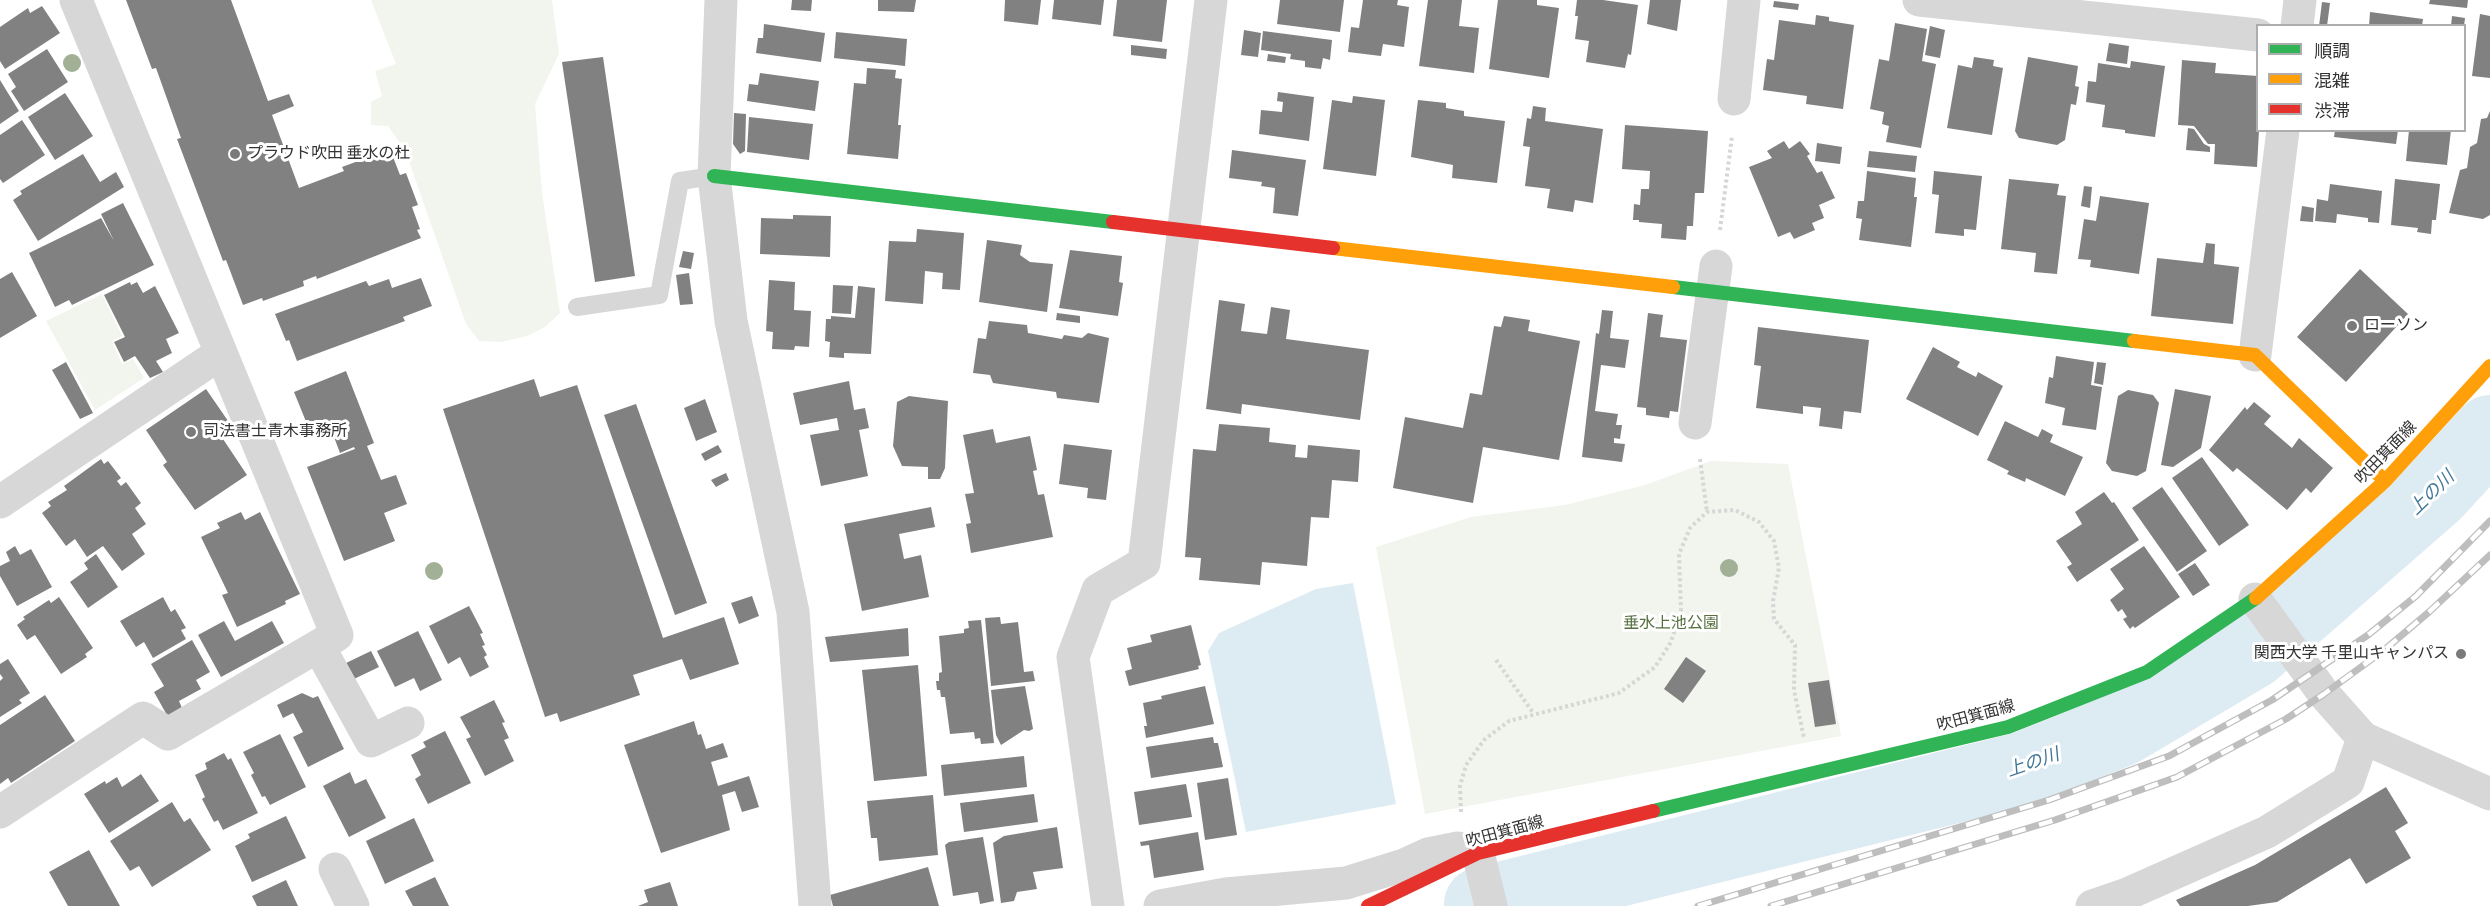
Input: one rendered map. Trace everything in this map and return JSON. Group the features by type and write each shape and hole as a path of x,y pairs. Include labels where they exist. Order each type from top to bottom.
{"street":[{"path":"0,812 143,718 168,735 337,635 76,0"},
{"path":"721,0 714,176 731,321 793,612 815,906"},
{"path":"1108,906 1073,657 1098,590 1144,563 1211,0"},
{"path":"1733,114 1744,0"},
{"path":"1919,0 2256,35"},
{"path":"2297,24 2300,0"},
{"path":"2254,355 2283,132"},
{"path":"714,176 1183,232 1714,279 2254,355 2385,481"},
{"path":"1695,423 1714,279"},
{"path":"0,502 221,352"},
{"name":"吹田箕面線","path":"1368,906 1478,853 2008,727 2147,672 2263,608 2385,481 2490,366"},
{"path":"2263,608 2324,694 2362,738 2490,794"},
{"path":"319,646 371,741 408,723"},
{"path":"2092,906 2127,894 2266,832 2348,782 2362,738"},
{"path":"1160,906 1226,894 1346,883 1404,865 1428,854 1458,848 1478,853 1489,895"},
{"path":"335,869 353,906"}],"lane":[{"path":"577,307 658,295 680,181 714,176"}],"path":[{"path":"1720,228 1733,114"},
{"path":"1701,468 1707,512"},
{"path":"1462,819 1460,786 1466,765 1484,740 1509,721 1619,693 1655,667 1671,642 1681,610 1678,554 1690,528 1707,512 1735,510 1759,522 1774,541 1779,568 1773,601 1774,619 1794,645 1794,690 1806,748"},
{"path":"1496,660 1534,714"}],"green space":[{"path":"371,0 552,0 559,54 535,104 542,193 560,313 545,327 527,336 501,342 479,341 466,324 405,150 388,126 371,125 371,102 382,96 375,71 396,64"},
{"path":"102,294 122,336 112,341 122,364 133,359 144,378 95,410 46,321"},
{"name":"垂水上池公園","path":"1711,461 1788,464 1841,736 1425,814 1376,547 1471,517 1565,505 1645,485"}],"shaded area":[{"path":"1353,583 1396,804 1246,832 1208,651 1219,633 1316,589"}],"building":[{"name":"プラウド吹田 垂水の杜","path":"126,0 231,0 268,101 289,94 294,106 272,115 299,188 344,171 342,167 388,150 400,175 406,173 418,205 412,207 421,238 317,279 316,276 303,281 304,286 263,301 262,298 243,305 226,260 223,261 177,139 181,138 156,68 152,69"},
{"path":"792,0 812,0 811,11 791,10"},
{"path":"878,0 916,0 914,12 878,11"},
{"path":"1005,0 1041,0 1038,25 1004,21"},
{"path":"1054,0 1104,0 1101,25 1052,19"},
{"path":"1117,0 1167,0 1162,42 1113,36"},
{"path":"1280,0 1344,0 1340,32 1277,24"},
{"path":"1363,0 1398,0 1397,5 1409,7 1404,47 1383,44 1381,56 1348,52 1351,27 1359,28"},
{"path":"1428,0 1462,0 1459,26 1479,28 1474,73 1419,66"},
{"path":"1498,0 1537,0 1537,5 1559,8 1549,78 1489,69"},
{"path":"1577,0 1603,0 1638,5 1631,55 1628,54 1625,68 1586,62 1589,41 1575,39 1578,16 1575,16"},
{"path":"1650,0 1681,0 1677,31 1647,24"},
{"path":"2430,0 2468,0 2467,8 2429,4"},
{"path":"1774,1 1799,4 1798,10 1773,7"},
{"path":"2322,2 2330,3 2327,24 2319,24"},
{"path":"42,6 60,33 5,69 0,61 0,27 28,8 30,13"},
{"path":"2370,12 2423,19 2422,24 2369,24"},
{"path":"2480,14 2490,16 2490,78 2472,76"},
{"path":"1816,15 1829,17 1829,21 1854,25 1843,109 1806,104 1807,96 1763,90 1767,59 1774,60 1779,20 1815,25"},
{"path":"2452,16 2465,18 2464,24 2451,24"},
{"path":"1895,23 1927,29 1922,61 1936,64 1921,148 1886,142 1889,126 1882,124 1884,112 1870,109 1879,59 1889,61"},
{"path":"764,24 825,33 821,62 756,53 758,38 763,38"},
{"path":"1930,26 1945,30 1940,58 1925,55"},
{"path":"1244,30 1261,33 1258,57 1241,55"},
{"path":"1263,31 1332,40 1330,60 1323,58 1321,69 1305,67 1305,61 1290,59 1291,54 1261,50"},
{"path":"836,32 907,39 905,66 834,58"},
{"path":"2109,43 2129,46 2127,64 2106,61"},
{"path":"1131,45 1167,49 1166,59 1131,55"},
{"path":"47,49 68,82 24,111 11,91 16,87 8,74"},
{"path":"1268,54 1286,57 1285,63 1267,61"},
{"path":"603,57 635,276 595,282 562,62"},
{"path":"1974,57 1994,60 1993,66 2003,68 1992,135 1947,128 1958,65 1972,68"},
{"path":"2028,57 2078,66 2075,86 2079,87 2076,105 2071,104 2065,140 2057,145 2019,138 2015,131"},
{"path":"2182,60 2216,63 2215,73 2256,76 2256,132 2259,132 2257,167 2214,164 2215,144 2208,144 2194,126 2178,125"},
{"path":"2131,61 2165,66 2155,137 2102,127 2105,105 2086,102 2088,81 2096,82 2098,63 2130,68"},
{"path":"867,68 896,70 895,78 902,79 898,159 847,154 854,83 866,84"},
{"path":"760,73 819,81 815,111 747,101 749,84 758,85"},
{"path":"0,80 19,111 0,124"},
{"path":"1278,92 1314,97 1309,141 1259,134 1261,110 1282,112 1283,102 1277,101"},
{"path":"65,93 93,136 55,160 28,117"},
{"path":"1353,96 1385,100 1376,176 1323,169 1332,100 1352,103"},
{"path":"1418,100 1446,103 1446,108 1464,111 1464,116 1505,121 1497,183 1452,178 1453,165 1411,157"},
{"path":"1533,106 1546,108 1545,121 1603,129 1593,203 1575,200 1573,212 1547,208 1550,189 1525,186 1530,147 1523,146 1527,118 1531,119"},
{"path":"2490,111 2490,215 2483,219 2449,213 2460,170 2467,168 2470,147 2477,143 2481,119 2487,118"},
{"path":"734,113 746,114 745,151 740,154 733,144"},
{"path":"749,117 813,124 809,160 747,152"},
{"path":"22,120 45,155 3,183 0,179 0,135"},
{"path":"1625,125 1708,131 1704,193 1695,193 1693,226 1687,226 1686,240 1661,238 1662,224 1633,220 1634,204 1640,205 1641,189 1649,189 1650,171 1622,169"},
{"path":"2188,128 2194,129 2204,144 2210,147 2210,152 2186,150"},
{"path":"2335,132 2398,132 2396,144 2334,137"},
{"path":"2409,132 2451,132 2447,165 2406,161"},
{"path":"1784,141 1789,149 1800,141 1810,154 1807,156 1817,173 1822,171 1835,198 1819,205 1824,218 1812,223 1815,230 1794,239 1790,232 1778,237 1749,167 1772,158 1767,151"},
{"path":"1817,143 1842,147 1840,164 1815,161"},
{"path":"1232,150 1306,160 1298,216 1273,213 1275,188 1261,186 1262,182 1229,178"},
{"path":"1869,151 1917,156 1915,172 1867,167"},
{"path":"83,154 100,182 116,172 124,187 38,241 13,200 22,194 20,191"},
{"path":"1867,171 1916,178 1914,197 1917,197 1911,247 1859,240 1862,219 1856,218 1858,201 1864,201"},
{"path":"1934,171 1982,176 1976,230 1964,229 1964,236 1935,233 1939,195 1932,194"},
{"path":"2009,179 2059,184 2057,195 2066,196 2057,274 2034,272 2036,253 2001,249"},
{"path":"2395,179 2440,184 2436,220 2432,220 2431,234 2417,232 2418,228 2391,225"},
{"path":"2330,184 2382,191 2379,223 2368,222 2368,218 2337,214 2336,223 2315,221 2317,199 2328,201"},
{"path":"2084,186 2092,187 2090,208 2081,206"},
{"path":"2100,196 2149,203 2139,274 2090,267 2091,260 2078,259 2084,219 2096,221"},
{"path":"123,203 154,265 72,305 69,300 55,307 29,253 101,218 114,241 101,214"},
{"path":"2302,206 2314,208 2313,222 2300,221"},
{"path":"793,215 831,216 830,257 760,254 761,218 793,219"},
{"path":"917,229 964,233 960,290 942,289 943,273 925,271 923,304 885,301 889,241 916,242"},
{"path":"987,240 1022,245 1020,255 1030,262 1053,264 1047,312 979,302"},
{"path":"2206,243 2215,244 2214,264 2239,267 2233,324 2151,316 2157,258 2203,263"},
{"path":"1070,250 1122,256 1119,282 1123,283 1118,316 1059,308"},
{"path":"683,251 694,253 691,269 679,267"},
{"name":"ローソン","path":"2360,269 2408,314 2346,382 2297,337"},
{"path":"12,272 37,316 0,338 0,279"},
{"path":"689,273 693,304 680,305 676,275"},
{"path":"421,278 432,306 403,317 405,321 297,361 275,314 366,281 369,286 389,279 392,288"},
{"path":"769,280 795,282 794,310 811,311 809,347 795,346 794,350 772,349 773,332 766,331"},
{"path":"130,282 131,285 137,282 143,293 155,286 179,333 166,339 172,353 156,361 163,372 150,378 135,356 124,362 114,342 125,337 104,295"},
{"path":"833,285 853,286 851,314 832,313"},
{"path":"858,286 875,288 871,354 844,353 844,358 829,357 830,342 825,341 826,319 831,319 831,316 855,318"},
{"path":"1219,300 1245,304 1241,331 1267,334 1271,307 1290,310 1286,339 1369,350 1360,420 1242,404 1241,414 1206,409"},
{"path":"1602,310 1613,311 1610,338 1629,340 1625,368 1601,365 1595,411 1618,414 1616,425 1622,425 1620,439 1614,438 1614,443 1625,444 1622,462 1582,457 1596,333 1599,334"},
{"path":"1057,313 1080,316 1080,323 1056,320"},
{"path":"1648,313 1663,315 1660,337 1687,340 1678,412 1670,411 1669,418 1646,415 1646,408 1637,407"},
{"path":"1504,316 1530,320 1528,331 1580,341 1559,460 1483,447 1473,503 1393,488 1405,417 1463,428 1470,393 1482,395 1494,326 1501,327"},
{"path":"989,321 1027,325 1028,333 1062,339 1064,335 1082,338 1088,333 1109,338 1099,403 1057,398 1056,392 993,383 990,375 973,373 978,338 986,339"},
{"path":"1758,327 1869,340 1861,413 1844,411 1842,429 1819,426 1821,408 1803,406 1803,414 1756,408 1761,366 1754,365"},
{"path":"1933,347 1960,362 1957,367 1976,377 1978,372 2003,386 1978,436 1906,399"},
{"path":"2056,356 2094,362 2091,385 2102,387 2096,430 2062,425 2065,408 2045,403 2049,377 2053,378"},
{"path":"66,362 93,413 80,419 52,370"},
{"path":"2097,362 2106,363 2103,385 2094,383"},
{"path":"346,371 374,443 367,446 381,480 396,475 407,504 384,513 395,541 344,561 307,467 355,449 354,447 340,453 328,421 309,429 294,392"},
{"path":"534,379 540,397 577,385 663,638 724,617 739,664 690,680 682,659 633,675 640,695 560,722 557,713 545,717 443,409"},
{"path":"849,381 854,410 865,408 869,428 859,430 868,476 821,486 810,435 839,430 837,418 800,425 793,393"},
{"path":"206,389 235,431 223,439 247,475 195,510 163,465 167,462 146,430"},
{"path":"2175,389 2211,396 2201,448 2173,467 2161,465"},
{"path":"2128,390 2153,395 2159,403 2146,471 2137,476 2112,471 2106,463 2118,396"},
{"path":"909,396 948,401 945,468 940,479 928,479 928,467 902,466 893,446 897,402"},
{"path":"705,399 717,432 696,441 684,408"},
{"path":"2254,402 2271,416 2264,424 2292,448 2299,438 2333,468 2311,493 2306,488 2287,510 2237,468 2233,472 2209,450 2245,407 2247,410"},
{"path":"636,404 707,603 675,615 604,415"},
{"path":"2005,421 2038,437 2042,429 2053,435 2050,442 2083,457 2065,496 2026,478 2025,482 2007,474 2009,471 1987,460"},
{"path":"1219,424 1270,428 1269,442 1296,445 1295,457 1307,458 1308,445 1360,450 1358,482 1332,480 1329,518 1311,517 1307,566 1262,562 1260,585 1199,580 1201,558 1185,557 1193,449 1216,451"},
{"path":"993,429 996,443 1030,436 1037,470 1033,471 1038,495 1044,494 1053,537 971,553 966,524 971,523 965,494 974,493 963,435"},
{"path":"1064,444 1112,450 1106,500 1087,498 1088,488 1059,484"},
{"path":"718,445 722,452 705,461 701,454"},
{"path":"2202,457 2249,525 2219,546 2172,478"},
{"path":"101,459 104,464 108,461 121,478 117,481 121,486 126,482 141,503 135,508 146,524 132,534 145,554 122,571 103,546 87,557 75,539 66,546 42,513 51,506 48,502 67,490 64,486"},
{"path":"726,473 729,480 716,487 711,480"},
{"path":"2162,487 2207,551 2177,572 2132,508"},
{"path":"2104,492 2112,503 2114,502 2139,540 2077,582 2067,567 2072,564 2056,541 2082,524 2075,512"},
{"path":"931,507 935,527 899,534 904,559 921,555 929,597 862,611 844,524"},
{"path":"241,512 245,520 260,512 300,594 285,601 286,604 237,627 222,595 228,593 201,537 220,528 217,523"},
{"path":"15,546 20,555 31,549 52,587 17,606 0,576 0,566 10,561 6,552"},
{"path":"2144,546 2180,597 2135,628 2133,626 2130,629 2123,619 2127,617 2122,609 2118,612 2110,600 2124,589 2110,569"},
{"path":"96,554 118,587 88,608 70,582 88,569 84,563"},
{"path":"2195,563 2210,585 2193,596 2178,574"},
{"path":"752,596 759,616 739,624 731,603"},
{"path":"59,597 93,648 85,654 87,657 61,674 35,635 27,640 17,625 25,619 23,617 49,600 51,603"},
{"path":"163,597 171,612 175,609 186,628 181,630 186,639 153,658 144,642 136,647 120,621"},
{"path":"469,606 483,633 480,634 485,645 482,646 487,655 484,657 489,667 470,677 460,657 448,664 429,626"},
{"path":"1000,617 1001,624 1018,622 1024,672 1033,671 1035,681 991,686 985,618"},
{"path":"981,620 994,743 981,744 980,738 975,739 974,732 950,734 945,697 941,697 940,690 937,690 936,681 939,681 939,673 942,672 939,636 964,633 964,629 969,628 968,621"},
{"path":"224,621 235,641 272,621 284,643 221,677 198,635"},
{"path":"1191,625 1201,665 1198,666 1199,669 1129,686 1125,671 1132,669 1127,648 1152,642 1150,635"},
{"path":"908,628 909,656 830,662 825,637"},
{"path":"418,631 442,680 420,691 414,678 395,687 377,651"},
{"path":"192,640 210,672 196,680 201,689 179,701 182,708 168,717 154,692 164,686 151,664"},
{"path":"371,651 379,667 354,679 346,663"},
{"path":"1686,657 1706,671 1683,703 1664,689"},
{"path":"8,659 30,693 19,700 22,703 0,717 0,681 3,678 0,674 0,664"},
{"path":"918,665 927,776 874,781 862,670"},
{"path":"1829,680 1836,724 1815,727 1808,683"},
{"path":"1025,686 1033,729 1024,730 1001,745 996,735 991,690"},
{"path":"1205,686 1214,724 1146,738 1144,726 1147,726 1143,703 1162,699 1161,696"},
{"path":"302,693 313,698 318,696 344,749 308,767 293,737 303,732 293,713 283,718 277,705"},
{"path":"45,695 75,741 11,783 8,778 0,784 0,725"},
{"path":"494,700 505,722 502,723 509,738 504,740 514,761 485,776 466,739 471,737 460,717"},
{"path":"694,721 698,735 701,734 706,749 723,743 728,757 711,762 718,786 749,776 759,807 742,812 735,791 722,795 730,830 661,853 624,745"},
{"path":"445,731 471,783 428,804 415,779 421,775 411,755 426,747 423,742"},
{"path":"280,734 306,787 270,805 265,796 262,797 251,775 254,773 243,752"},
{"path":"1213,737 1214,743 1218,743 1223,767 1151,778 1146,747"},
{"path":"224,753 228,760 231,758 258,813 223,830 218,820 214,822 202,799 205,797 195,775 207,769 205,763"},
{"path":"1024,756 1027,787 944,796 941,765"},
{"path":"350,772 355,784 366,779 386,818 349,837 323,786"},
{"path":"141,774 159,801 109,833 84,794 105,781 106,784 117,777 122,787"},
{"path":"1228,778 1237,835 1205,840 1197,783"},
{"path":"1186,784 1192,817 1139,825 1134,792"},
{"path":"2386,787 2408,823 2395,831 2411,858 2366,884 2350,858 2277,902 2248,906 2180,906 2176,900 2255,865"},
{"path":"1034,794 1038,822 964,832 960,803"},
{"path":"933,795 938,855 879,861 877,838 871,838 867,801"},
{"path":"172,802 184,822 190,818 211,850 152,887 139,866 130,871 110,841"},
{"path":"286,816 306,858 252,882 235,846 250,838 248,834"},
{"path":"414,818 434,861 385,884 366,841"},
{"path":"1057,827 1063,868 1033,872 1037,889 1017,892 1014,901 1001,903 993,843 1004,836"},
{"path":"1198,832 1204,870 1154,878 1149,845 1141,846 1140,842"},
{"path":"983,837 994,901 980,904 978,892 953,896 945,845 949,842"},
{"path":"89,850 120,906 68,906 49,872"},
{"path":"928,867 939,906 833,906 830,895"},
{"path":"435,877 449,906 413,906 405,891"},
{"path":"286,880 298,906 257,906 252,896"},
{"path":"670,882 678,906 638,906 648,902 644,890"}],"waterway":[{"name":"上の川","path":"1481,904 2023,769 2122,729 2252,652 2434,493 2490,432"}],"railway":[{"path":"1698,906 2049,800 2169,756 2272,700 2368,635 2416,596 2490,521"},
{"path":"1771,906 2055,820 2177,777 2286,719 2324,694 2383,651 2490,555"}],"traffic: fast":[{"path":"714,176 1113,222"},
{"path":"1673,287 2134,341"},
{"path":"1653,811 2008,727 2147,672 2256,598"}],"traffic: slow":[{"path":"1333,248 1673,287"},
{"path":"2134,341 2255,355 2385,481"},
{"path":"2256,598 2385,481 2490,366"}],"traffic: jam":[{"path":"1113,222 1333,248"},
{"path":"1368,906 1478,853 1653,811"}],"place":[{"name":"プラウド吹田 垂水の杜","path":"235,154"},
{"name":"ローソン","path":"2352,326"},
{"name":"司法書士青木事務所","path":"191,432"},
{"name":"関西大学 千里山キャンパス","path":"2461,654"}]}
